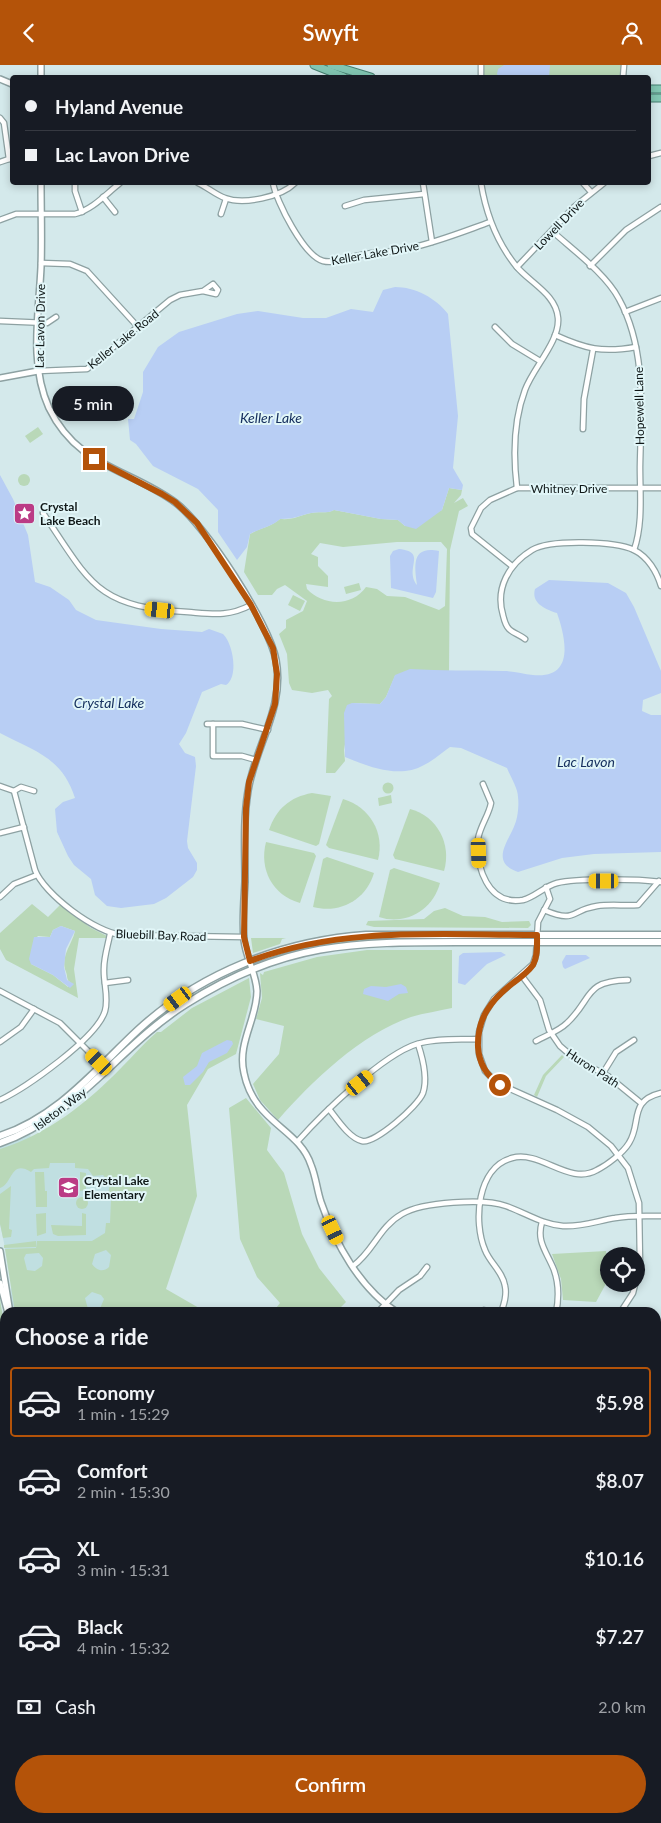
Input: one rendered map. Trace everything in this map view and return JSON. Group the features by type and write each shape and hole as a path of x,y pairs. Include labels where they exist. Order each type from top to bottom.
{"highway":[{"path":"314,65 339,75"},
{"path":"331,65 355,73"}],"main road":[{"name":"Isleton Way","path":"0,1143 28,1132 73,1102 138,1030 178,999 207,981 294,947 338,938 371,935 439,938"},
{"path":"439,938 537,935 661,935"},
{"path":"439,938 537,942 661,942"},
{"name":"Isleton Way","path":"0,1136 27,1124 53,1108 104,1068"}],"street":[{"path":"0,117 4,123 10,159 0,161"},
{"name":"Lac Lavon Drive","path":"41,185 38,371 49,407 70,438 98,462 162,494 186,511 205,534 251,605 268,635 277,663 277,693 268,730 249,782 246,808 244,937 251,964 256,997 243,1045 244,1072 248,1090 258,1106 297,1143 309,1159 328,1221 353,1266 391,1307"},
{"path":"75,185 75,191 82,212"},
{"path":"0,220 16,214 75,215 92,207 118,185"},
{"path":"202,185 226,199 261,199 275,195 292,185"},
{"name":"Keller Lake Drive","path":"273,185 275,195 288,221 313,254 323,261 332,261 363,254 404,250 432,242"},
{"path":"423,185 432,242 490,221"},
{"path":"481,185 490,221 502,246 517,267 554,303 558,319 555,335 526,389 517,417 515,466 517,488"},
{"path":"585,185 591,192"},
{"name":"Lowell Drive","path":"517,267 591,192 601,185"},
{"path":"345,206 364,200 424,194"},
{"path":"103,197 115,212"},
{"path":"221,214 226,199"},
{"path":"590,266 626,229 661,207"},
{"name":"Hopewell Lane","path":"552,231 612,288 625,312 636,347 641,384 640,534 634,550"},
{"path":"41,263 70,264 86,271 138,327"},
{"name":"Keller Lake Road","path":"38,371 87,369 170,300 180,295 203,291"},
{"path":"625,312 661,298"},
{"path":"0,321 47,323 56,317"},
{"path":"495,327 512,345 540,361"},
{"path":"555,335 593,350 614,351 636,347"},
{"path":"583,429 584,399 593,350"},
{"path":"0,379 9,375 38,371"},
{"name":"Whitney Drive","path":"512,566 472,534 471,528 482,508 502,493 517,488 661,489"},
{"path":"43,513 86,577 102,591 121,602 146,609 222,614 238,612 251,605"},
{"path":"525,639 508,628 501,608 502,586 512,566 532,550 551,544 614,544 634,550 650,563 661,583"},
{"path":"256,760 242,756 213,756 210,724 258,726 268,730"},
{"path":"483,784 491,803 478,839 479,866 484,881 497,894 515,900 528,898 546,887 568,881 660,881"},
{"path":"0,786 14,791 20,787 34,791"},
{"name":"Bluebill Bay Road","path":"14,791 37,875 49,891 94,926 110,934 244,937"},
{"path":"0,833 24,827"},
{"path":"0,897 14,884 37,875"},
{"path":"544,910 559,917 570,917 586,909 598,906 638,905 660,881"},
{"path":"546,887 550,899 538,921 533,964 522,977 490,1004 481,1021 478,1039 482,1065 494,1081 577,1120 604,1139 618,1154 633,1178 640,1216 638,1278 625,1307"},
{"path":"0,1100 38,1078 79,1042 103,1015 106,1001 104,962 110,934"},
{"name":"Huron Path","path":"522,977 541,1004 551,1033 570,1056 603,1073 642,1103"},
{"path":"105,983 128,980"},
{"path":"536,1041 569,1021 592,990 607,982 628,980"},
{"path":"0,991 60,1023 104,1068"},
{"path":"0,1041 21,1027 34,1009"},
{"path":"297,1143 329,1109 390,1059 418,1044 438,1040 478,1039"},
{"path":"603,1073 616,1052 634,1040"},
{"path":"329,1109 358,1139 368,1141 376,1137 415,1105 422,1096 424,1071 418,1044"},
{"path":"502,1307 506,1287 501,1275 483,1246 482,1189 491,1171 501,1163 512,1158 528,1158 573,1173 583,1174 598,1170 630,1142 635,1115 642,1103 651,1096 661,1093"},
{"path":"353,1266 366,1256 385,1227 402,1214 429,1204 481,1203 504,1205 542,1222 576,1226 621,1217 661,1216"},
{"path":"542,1222 541,1246 551,1263 558,1285 556,1307"},
{"path":"0,1251 8,1307"},
{"path":"382,1307 402,1287 420,1276 427,1267"},
{"path":"0,1283 7,1307"},
{"path":"0,1686 0,1699"}],"shaded area":[{"name":"Crystal Lake Elementary","path":"30,1126 31,1150 142,1151 116,1307 11,1307 11,1278 0,1223 0,1139"}],"green space":[{"path":"483,65 621,65 621,75 483,75"},
{"path":"38,427 43,434 30,443 25,436"},
{"path":"24,474 30,480 24,486 18,480"},
{"path":"449,488 462,490 461,495 454,503 463,498 468,506 459,511 450,550 449,671 395,676 386,697 380,704 352,703 344,750 345,761 335,773 326,773 329,699 332,696 328,690 312,693 292,690 289,683 287,654 279,634 286,628 286,620 303,611 307,601 285,585 277,589 272,595 258,595 244,572 250,534 280,519 293,518 314,512 334,510 381,519 398,520 405,526 442,510","holes":["397,542 441,542 447,549 445,606 439,610 405,597 387,596 377,589 366,587 353,598 337,602 321,599 307,589 306,584 328,587 328,576 318,566 318,557 311,554 320,543 343,547"]},
{"path":"359,583 361,590 346,594 344,587"},
{"path":"293,595 305,601 300,611 288,605"},
{"path":"388,782 394,788 388,794 382,788"},
{"path":"312,793 331,796 319,844 316,846 269,830 276,816 285,805 297,798"},
{"path":"391,795 392,803 379,806 378,798"},
{"path":"343,799 361,808 373,822 379,840 378,860 329,848 326,845"},
{"path":"410,809 428,818 440,833 446,851 444,871 395,859 393,855"},
{"path":"266,842 314,853 316,856 300,903 282,894 270,880 264,862"},
{"path":"327,857 374,873 365,891 351,903 323,909 313,907 323,859"},
{"path":"394,868 440,883 431,901 417,913 399,919 379,917 390,870"},
{"path":"32,904 48,917 60,905 91,928 107,936 106,938 79,938 74,969 78,998 6,960 0,949 0,933","holes":["61,926 75,931 64,961 70,982 68,987 53,975 31,964 31,953 34,941 38,936 50,937 53,930"]},
{"path":"445,908 463,916 485,917 502,922 529,921 531,925 528,928 374,927 366,925 368,921 424,919 434,911"},
{"path":"371,937 453,937 453,940 380,940 324,945 323,943"},
{"path":"251,938 286,938 282,939 280,944 253,953"},
{"path":"367,950 452,950 452,1008 411,1017 374,1035 338,1060 278,1120 260,1100 253,1084 279,1054 284,1026 256,1019 262,998 260,973 263,975 264,972 317,957"},
{"path":"249,978 251,997 236,1054 208,1069 187,1105 197,1196 166,1289 197,1307 101,1307 104,1299 101,1295 92,1292 85,1298 87,1307 14,1307 5,1249 36,1248 37,1241 92,1241 105,1233 106,1223 110,1223 111,1199 107,1199 110,1184 103,1175 93,1176 88,1169 75,1168 75,1163 50,1163 49,1168 34,1169 31,1172 19,1168 15,1170 4,1186 0,1188 0,1149 34,1135 66,1116 95,1093 157,1032 161,1032 192,1008","holes":["106,1250 111,1255 109,1267 104,1270 100,1270 92,1264 95,1254","39,1253 43,1258 42,1266 35,1271 27,1270 24,1258 26,1254"]},
{"path":"182,999 184,1002 113,1062 111,1060 143,1030"},
{"path":"562,1055 564,1057 546,1076 537,1097 534,1095 543,1075"},
{"path":"246,1098 271,1128 267,1150 284,1173 302,1234 319,1268 346,1302 341,1307 277,1307 280,1303 257,1277 240,1239 229,1108"},
{"path":"35,1172 44,1172 47,1207 36,1207"},
{"path":"80,1172 86,1173 86,1190 80,1191"},
{"path":"11,1186 9,1229 12,1230 11,1237 3,1238 0,1224 0,1194"},
{"path":"80,1197 84,1197 88,1203 84,1209 80,1209 76,1205 76,1201"},
{"path":"46,1213 46,1233 37,1236 36,1214"},
{"path":"82,1213 86,1214 86,1235 58,1236 53,1234 51,1225 82,1226"},
{"path":"36,1241 36,1247 4,1248 4,1245"},
{"path":"600,1251 601,1292 596,1302 563,1300 561,1279 552,1254"}],"water":[{"path":"504,65 550,65 549,75 498,75 498,69"},
{"name":"Keller Lake","path":"395,287 417,291 431,298 448,314 458,416 453,468 463,485 462,490 449,488 442,510 416,529 405,526 398,520 381,519 334,510 280,519 250,534 247,547 237,560 218,532 218,510 198,489 153,466 136,444 130,440 128,419 134,419 143,392 143,372 158,347 179,332 237,314 258,311 303,318 326,318 351,309 373,312 383,290"},
{"name":"Crystal Lake","path":"0,475 13,499 28,535 35,582 50,587 69,600 76,610 96,620 161,629 202,632 209,629 223,634 230,645 233,668 230,681 226,685 221,684 202,692 186,733 179,744 185,753 195,757 196,766 187,841 188,848 197,863 197,870 193,877 166,898 154,904 121,908 107,906 95,895 91,879 74,865 57,832 55,809 63,802 75,798 63,773 45,757 0,733"},
{"path":"399,549 412,553 414,557 413,573 417,585 416,559 423,551 439,551 436,592 433,598 391,588 390,556 393,551"},
{"name":"Lac Lavon","path":"549,580 608,583 626,593 634,607 661,671 661,693 643,700 642,711 651,715 661,715 661,852 594,854 562,858 518,872 509,868 504,863 503,857 503,851 518,814 517,790 507,768 461,748 450,747 427,763 415,769 405,771 374,768 345,757 344,713 347,705 352,703 380,704 386,697 395,675 410,669 507,671 533,675 546,675 556,671 564,655 563,634 560,623 557,613 540,605 534,594 535,589"},
{"path":"61,926 75,931 66,949 64,967 67,980 74,984 70,988 53,975 31,964 29,959 34,937 50,937 53,930"},
{"path":"501,952 506,955 487,964 465,985 458,983 459,956 463,953"},
{"path":"566,955 586,955 590,958 565,969 562,962"},
{"path":"401,984 406,987 408,993 399,994 388,1001 363,994 364,989 371,986 386,987"},
{"path":"227,1040 232,1041 233,1044 227,1053 209,1062 203,1072 190,1085 185,1085 183,1077 197,1066 202,1053"}],"place":[{"name":"Crystal Lake Beach","path":"24,513"},
{"name":"Crystal Lake Elementary","path":"68,1187"}],"route":[{"path":"94,459 162,494 186,511 205,534 251,605 273,648 277,663 277,693 268,730 249,782 246,808 244,943 250,961 317,941 357,936 537,935 536,955 533,964 522,977 492,1001 485,1011 479,1028 478,1051 482,1065 489,1076 500,1085"}]}
